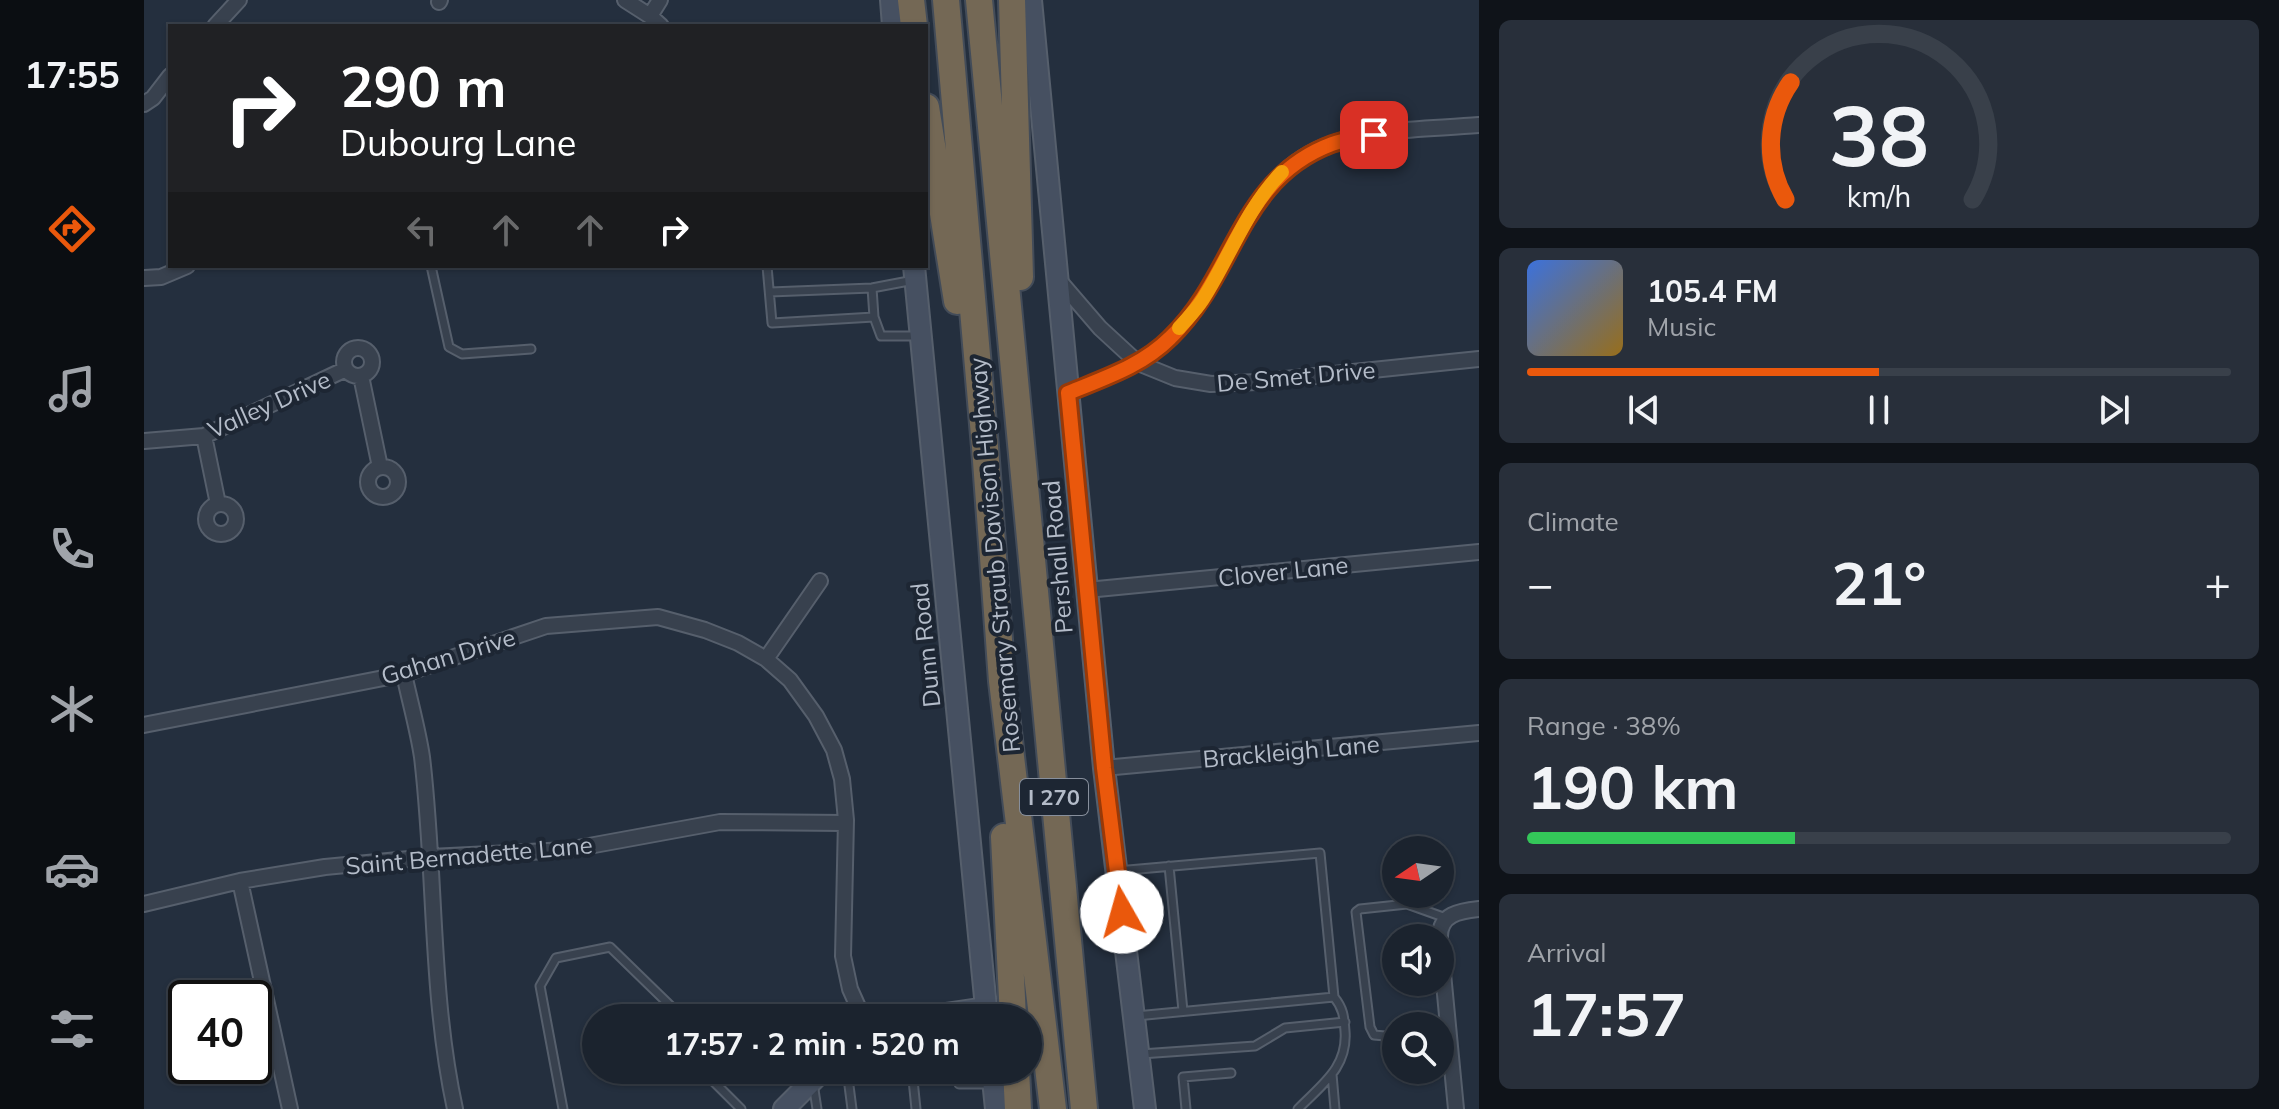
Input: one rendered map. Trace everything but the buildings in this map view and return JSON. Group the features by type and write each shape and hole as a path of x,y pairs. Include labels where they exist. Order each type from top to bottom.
{"highway":[{"path":"911,0 914,24"},
{"name":"Rosemary Straub Davison Highway","path":"946,0 1002,681 1053,1109"},
{"name":"Rosemary Straub Davison Highway","path":"979,0 1084,1109"},
{"path":"1012,0 1026,485"},
{"path":"928,120 975,418 985,447"},
{"path":"1002,681 1004,836 1012,1004"},
{"path":"1017,1084 1018,1109"}],"street":[{"path":"217,24 239,0"},
{"path":"625,0 656,21 660,0"},
{"path":"891,0 893,24"},
{"name":"Pershall Road","path":"1031,0 1104,768 1145,1109"},
{"path":"144,104 153,98 168,79"},
{"path":"1068,393 1138,363 1170,338 1201,303 1247,216 1283,171 1335,142 1479,125"},
{"path":"144,278 161,277 182,268"},
{"name":"Dunn Road","path":"914,273 986,1004"},
{"name":"De Smet Drive","path":"1057,278 1100,328 1138,363 1175,378 1211,384 1257,382 1479,359"},
{"name":"Valley Drive","path":"356,347 367,350 372,365 361,376 355,376 344,364 347,353 356,347"},
{"name":"Valley Drive","path":"144,441 204,436 346,369"},
{"path":"361,376 380,467"},
{"path":"204,436 218,504"},
{"name":"Clover Lane","path":"1087,590 1479,552"},
{"path":"820,581 766,659 790,680 816,716 834,750 842,779 843,956 857,1004"},
{"name":"Gahan Drive","path":"144,725 404,674 546,626 658,617 705,630 738,643 766,659"},
{"path":"404,674 421,754 445,1053 455,1109"},
{"name":"Brackleigh Lane","path":"1104,768 1479,733"},
{"name":"Saint Bernadette Lane","path":"144,904 240,881 325,867 430,857 567,850 720,822 844,823"},
{"path":"240,881 290,1109"},
{"path":"1443,924 1446,918 1460,911 1479,909"},
{"path":"784,1109 809,1084"},
{"path":"994,1084 996,1109"},
{"path":"1452,1084 1456,1109"}],"lane":[{"path":"431,268 449,347 462,354 531,349"},
{"path":"767,268 772,323 874,317"},
{"path":"770,292 872,288 914,273"},
{"path":"872,288 874,317 881,336 921,336"},
{"path":"1117,871 1320,853 1334,997 1343,1008 1347,1048 1342,1062 1298,1109"},
{"path":"1169,866 1183,1011"},
{"path":"1382,1036 1374,1035 1370,1027 1356,912 1407,904 1446,918"},
{"path":"563,1109 540,986 556,958 610,947 669,1004"},
{"path":"1134,1016 1334,997"},
{"path":"1139,1054 1255,1046 1285,1028 1345,1022"},
{"path":"1186,1109 1183,1077 1231,1073"},
{"path":"1332,1074 1335,1109"},
{"path":"716,1084 741,1109"},
{"path":"817,1109 818,1084"},
{"path":"849,1084 852,1109"},
{"path":"913,1084 916,1109"}],"slow traffic":[{"path":"1179,328 1201,303 1247,216 1282,172"}],"route":[{"path":"1122,912 1104,768 1068,393 1138,363 1170,338 1201,303 1247,216 1283,171 1335,142 1374,135"}]}
